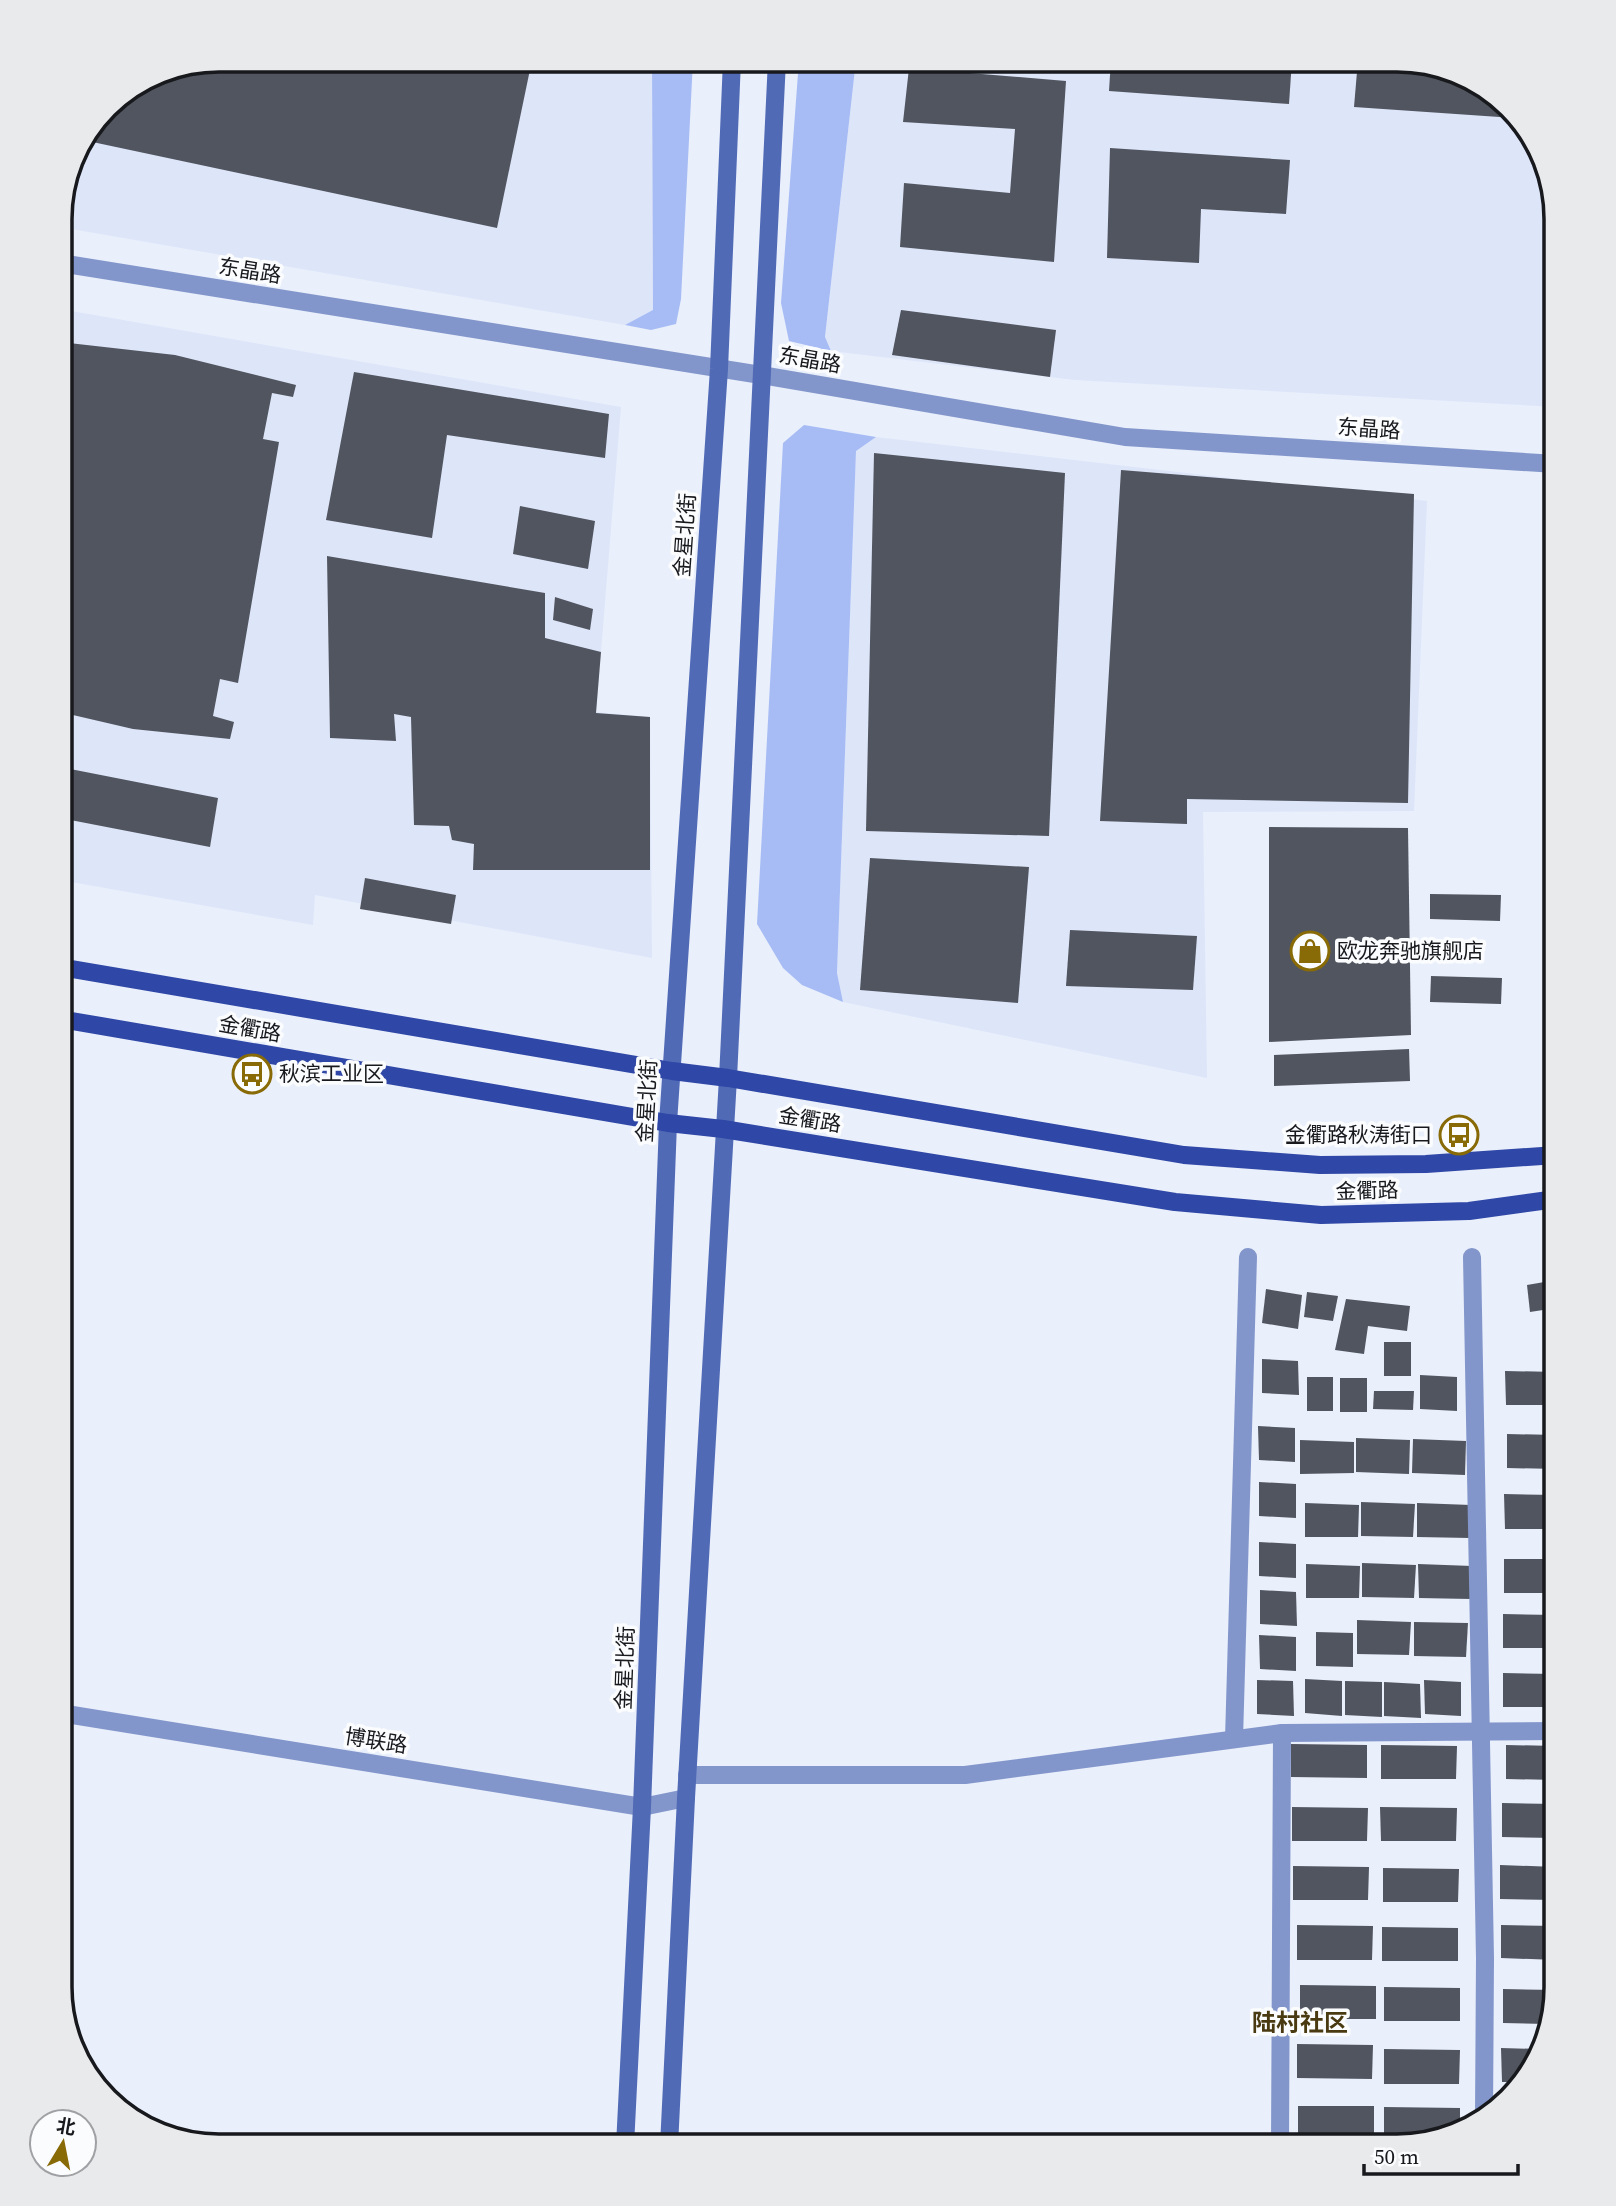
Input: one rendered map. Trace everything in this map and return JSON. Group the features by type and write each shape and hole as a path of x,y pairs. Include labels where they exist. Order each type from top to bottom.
{"main road":[{"name":"金星北街","path":"626,2134 642,1807 668,1124 719,369 731,72"},
{"path":"669,2134 723,1129 728,1078 776,72"},
{"name":"金衢路","path":"72,969 1184,1155 1320,1165 1426,1164 1544,1156"},
{"name":"金衢路","path":"72,1021 668,1124 723,1129 1175,1202 1321,1215 1469,1211 1544,1201"}],"street":[{"name":"东晶路","path":"72,265 761,375 1125,437 1544,463"},
{"path":"1234,1739 1248,1256"},
{"path":"1472,1257 1485,1958 1485,2105"},
{"name":"博联路","path":"72,1715 642,1807 686,1798"},
{"path":"687,1775 965,1775 1282,1733 1544,1731"},
{"path":"1280,2134 1282,1733"}],"shaded area":[{"path":"209,72 652,72 653,311 625,325 72,229 77,181 91,145 115,115 129,102 154,87 190,75"},
{"path":"652,72 692,72 681,299 676,324 651,330 625,325 653,310"},
{"path":"798,72 855,72 825,337 831,351 789,341 781,303"},
{"path":"855,72 1407,72 1426,75 1462,87 1487,102 1501,115 1525,145 1539,181 1543,200 1544,406 1075,380 831,351 825,338"},
{"path":"72,311 621,407 596,712 650,717 652,958 315,895 313,925 72,882"},
{"path":"804,425 876,437 856,451 837,973 843,1002 802,985 783,968 757,924 783,443"},
{"path":"876,437 1427,501 1414,811 1203,812 1207,1078 843,1002 837,973 856,450"}],"building":[{"path":"209,72 530,72 497,228 93,142 129,102 163,83 190,75"},
{"path":"909,72 957,72 1066,81 1054,262 900,247 904,183 1010,193 1015,129 903,122"},
{"path":"1110,72 1291,72 1289,104 1109,91"},
{"path":"1357,72 1407,72 1426,75 1462,87 1487,102 1503,117 1354,107"},
{"path":"1110,148 1290,160 1286,214 1201,209 1199,263 1107,258"},
{"path":"901,310 1056,330 1050,377 892,355"},
{"path":"72,343 175,355 296,385 293,397 272,393 263,439 279,442 238,683 220,679 213,716 234,722 230,739 133,729 72,715"},
{"path":"354,372 609,414 605,458 447,435 432,538 326,520"},
{"path":"874,453 1065,473 1049,836 866,831"},
{"path":"1121,470 1414,494 1408,803 1187,799 1187,824 1100,821"},
{"path":"520,506 595,521 588,569 513,554"},
{"path":"327,556 545,593 545,638 601,652 596,713 650,717 650,870 473,870 474,844 452,840 449,826 414,825 411,717 394,714 396,741 330,738"},
{"path":"555,597 593,609 590,630 553,620"},
{"path":"72,769 218,798 210,847 72,820"},
{"path":"1269,827 1408,828 1411,1035 1269,1042"},
{"path":"870,858 1029,867 1018,1003 860,990"},
{"path":"365,878 456,895 451,924 360,909"},
{"path":"1430,894 1501,895 1500,921 1430,919"},
{"path":"1070,930 1197,936 1193,990 1066,986"},
{"path":"1431,976 1502,978 1501,1004 1430,1002"},
{"path":"1409,1049 1410,1081 1274,1086 1274,1055"},
{"path":"1544,1282 1544,1310 1530,1312 1527,1285"},
{"path":"1266,1289 1302,1295 1298,1329 1262,1323"},
{"path":"1307,1292 1338,1296 1333,1321 1304,1317"},
{"path":"1346,1299 1410,1306 1407,1331 1368,1326 1364,1354 1335,1350"},
{"path":"1384,1342 1411,1342 1411,1376 1384,1376"},
{"path":"1262,1359 1298,1361 1299,1395 1262,1393"},
{"path":"1505,1371 1544,1372 1544,1405 1506,1405"},
{"path":"1420,1375 1457,1377 1457,1411 1420,1409"},
{"path":"1307,1377 1333,1377 1333,1411 1307,1411"},
{"path":"1340,1378 1367,1378 1367,1412 1340,1412"},
{"path":"1374,1391 1414,1391 1413,1410 1373,1409"},
{"path":"1258,1426 1295,1428 1295,1462 1259,1460"},
{"path":"1507,1434 1544,1435 1544,1469 1507,1468"},
{"path":"1356,1438 1410,1440 1409,1474 1356,1472"},
{"path":"1413,1439 1466,1441 1465,1475 1412,1473"},
{"path":"1300,1440 1354,1442 1354,1473 1300,1474"},
{"path":"1259,1482 1296,1484 1296,1518 1259,1516"},
{"path":"1504,1494 1544,1495 1544,1529 1505,1529"},
{"path":"1361,1502 1415,1504 1413,1537 1361,1536"},
{"path":"1305,1503 1359,1505 1358,1537 1305,1537"},
{"path":"1417,1503 1471,1505 1470,1538 1417,1537"},
{"path":"1259,1542 1296,1544 1296,1578 1259,1576"},
{"path":"1504,1559 1544,1559 1544,1593 1504,1593"},
{"path":"1362,1563 1416,1565 1414,1598 1362,1597"},
{"path":"1306,1564 1360,1566 1359,1598 1306,1598"},
{"path":"1418,1564 1472,1566 1471,1599 1419,1598"},
{"path":"1260,1590 1296,1592 1297,1626 1260,1624"},
{"path":"1503,1614 1544,1615 1544,1648 1503,1648"},
{"path":"1357,1620 1411,1622 1409,1655 1357,1654"},
{"path":"1414,1622 1468,1623 1466,1657 1414,1656"},
{"path":"1316,1632 1353,1633 1353,1667 1316,1666"},
{"path":"1259,1635 1296,1637 1296,1671 1260,1669"},
{"path":"1503,1673 1544,1674 1544,1707 1503,1707"},
{"path":"1305,1679 1342,1681 1342,1716 1305,1713"},
{"path":"1257,1680 1293,1681 1294,1716 1257,1714"},
{"path":"1424,1680 1461,1682 1461,1716 1425,1714"},
{"path":"1345,1681 1382,1682 1382,1717 1345,1715"},
{"path":"1384,1682 1420,1684 1421,1718 1384,1716"},
{"path":"1291,1744 1367,1745 1367,1778 1291,1777"},
{"path":"1381,1745 1457,1746 1456,1779 1381,1779"},
{"path":"1506,1745 1544,1746 1544,1780 1506,1779"},
{"path":"1502,1803 1544,1804 1544,1838 1502,1837"},
{"path":"1292,1807 1368,1808 1367,1841 1292,1841"},
{"path":"1380,1807 1457,1808 1456,1841 1381,1841"},
{"path":"1500,1865 1544,1867 1544,1900 1500,1899"},
{"path":"1293,1866 1369,1867 1368,1900 1293,1900"},
{"path":"1383,1868 1459,1869 1458,1902 1383,1902"},
{"path":"1297,1925 1373,1926 1372,1960 1297,1960"},
{"path":"1501,1925 1544,1926 1544,1960 1501,1958"},
{"path":"1382,1927 1458,1928 1458,1961 1382,1961"},
{"path":"1300,1985 1376,1986 1376,2019 1300,2019"},
{"path":"1384,1987 1460,1988 1460,2021 1384,2021"},
{"path":"1503,1989 1544,1990 1539,2024 1503,2023"},
{"path":"1297,2044 1373,2045 1372,2079 1297,2078"},
{"path":"1501,2048 1530,2049 1514,2077 1509,2082 1502,2082"},
{"path":"1384,2049 1460,2050 1459,2084 1384,2084"},
{"path":"1298,2106 1374,2106 1374,2134 1298,2134"},
{"path":"1384,2107 1460,2108 1460,2120 1453,2123 1416,2133 1384,2134"}],"place":[{"name":"欧龙奔驰旗舰店","path":"1310,951"},
{"name":"秋滨工业区","path":"252,1074"},
{"name":"金衢路秋涛街口","path":"1459,1135"}],"district":[{"name":"陆村社区","path":"1300,2023"}]}
